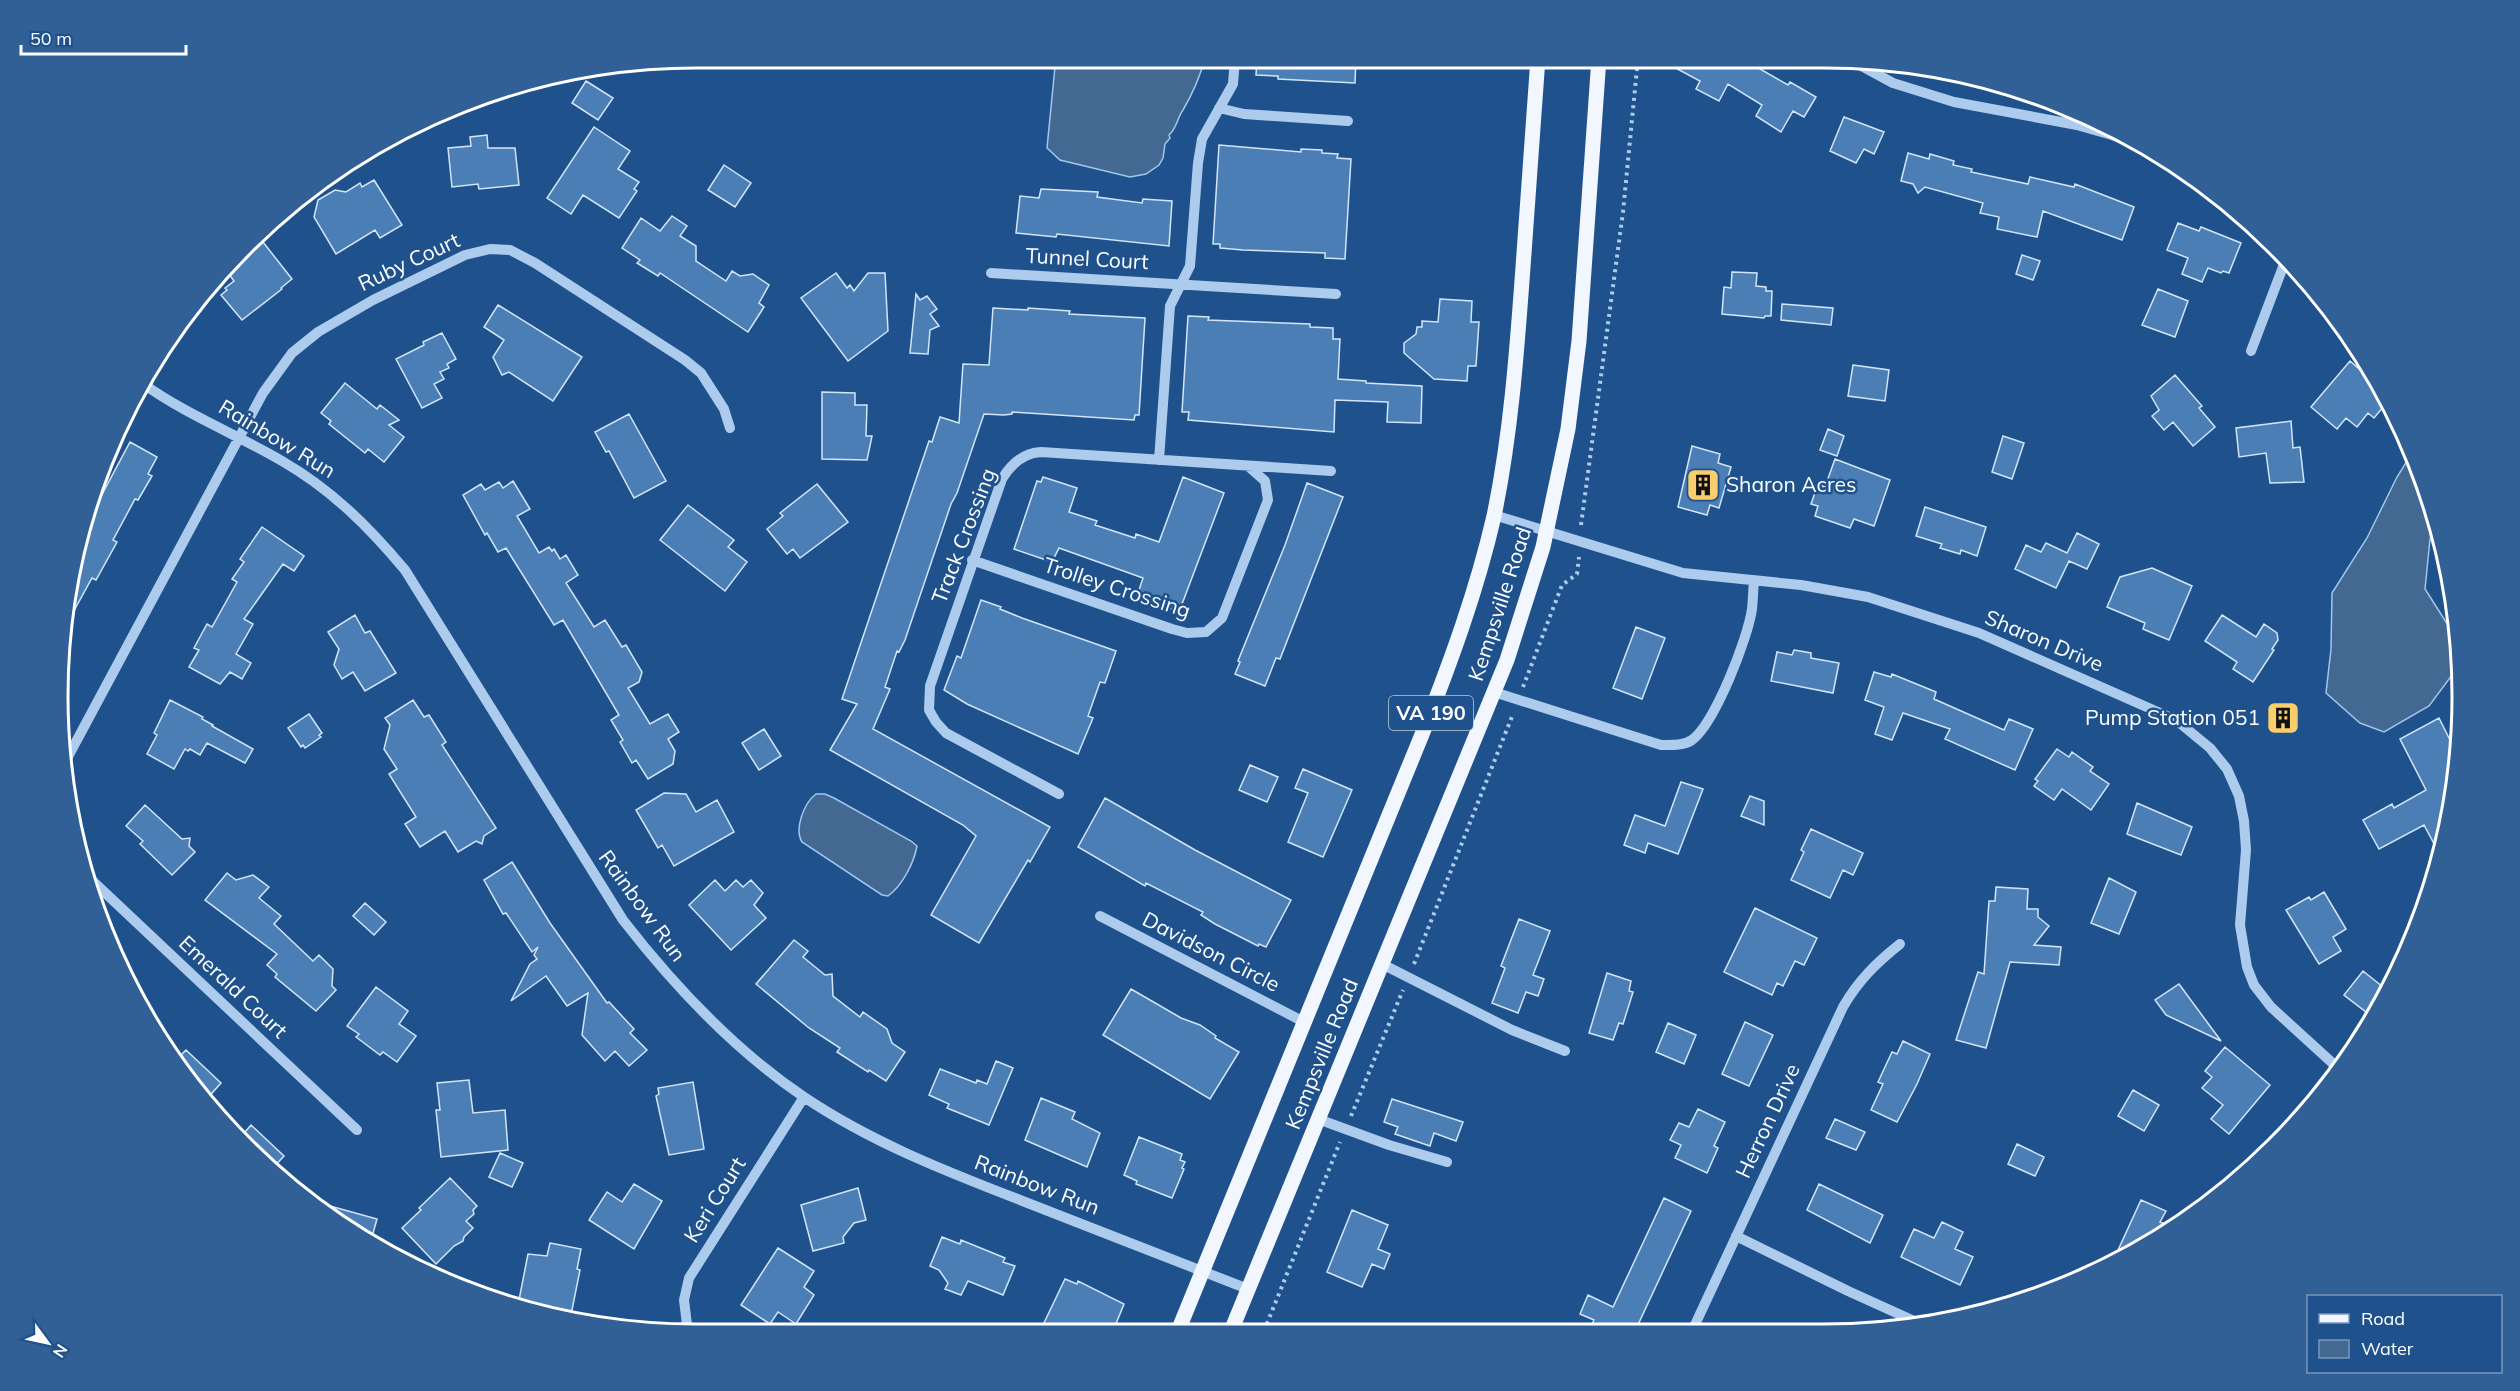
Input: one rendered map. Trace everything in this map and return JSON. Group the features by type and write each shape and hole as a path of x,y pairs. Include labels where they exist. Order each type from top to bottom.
{"main road":[{"name":"Kempsville Road","path":"1181,1324 1453,656 1481,566 1494,515 1510,424 1537,68"},
{"name":"Kempsville Road","path":"1234,1324 1494,692 1520,624 1547,531 1566,438 1577,361 1598,68"}],"street":[{"path":"1159,460 1170,306 1190,266 1198,163 1202,140 1233,84 1235,68"},
{"path":"1869,69 1893,82 1954,102 2077,125 2103,132"},
{"path":"1219,108 1244,114 1348,121"},
{"name":"Ruby Court","path":"239,438 263,393 282,366 318,332 373,300 465,255 490,249 510,250 535,263 685,360 710,384 724,409 730,428"},
{"path":"2251,351 2283,266"},
{"name":"Tunnel Court","path":"991,273 1336,294"},
{"name":"Rainbow Run","path":"149,387 321,486 373,531 405,570 624,920 660,967 707,1018 765,1069 855,1129 919,1160 1248,1289"},
{"path":"70,751 239,438"},
{"name":"Track Crossing","path":"1059,794 946,733 929,710 930,686 972,560 1002,479 1012,465 1024,456 1041,452 1330,471"},
{"name":"Trolley Crossing","path":"972,560 1172,629 1188,633 1206,632 1222,618 1268,500 1265,481 1248,466"},
{"name":"Sharon Drive","path":"1494,515 1683,573 1801,585 1868,597 1979,633 2176,720 2200,737 2227,769 2239,796 2246,850 2240,925 2247,968 2254,985 2271,1007 2333,1064"},
{"path":"1494,692 1660,745 1675,745 1690,741 1705,724 1731,674 1752,610 1754,581"},
{"name":"Emerald Court","path":"98,886 357,1130"},
{"name":"Davidson Circle","path":"1100,916 1304,1022"},
{"name":"Herron Drive","path":"1695,1324 1848,999 1872,966 1899,944"},
{"path":"1382,964 1512,1030 1565,1051"},
{"name":"Keri Court","path":"687,1324 684,1300 689,1278 804,1097"},
{"path":"1318,1119 1389,1145 1447,1162"},
{"path":"1737,1236 1907,1318"}],"water":[{"path":"1055,68 1202,68 1193,91 1165,144 1163,158 1159,165 1146,174 1130,177 1060,160 1047,148"},
{"path":"2407,461 2432,537 2425,589 2448,625 2452,676 2429,706 2384,732 2360,723 2326,693 2331,649 2332,593 2367,538"},
{"path":"816,794 825,794 834,798 917,846 907,874 888,896 882,895 802,842 799,830 801,816"}],"building":[{"path":"1256,68 1356,68 1355,83 1278,79 1278,76 1256,75"},
{"path":"1676,68 1758,68 1788,85 1790,82 1816,97 1804,117 1793,111 1781,132 1756,116 1762,105 1728,84 1719,101 1696,89 1700,81"},
{"path":"586,81 613,98 598,120 572,103"},
{"path":"1844,117 1884,132 1874,154 1864,149 1856,163 1830,151"},
{"path":"594,127 630,151 618,169 639,182 634,189 637,191 619,218 583,195 571,214 547,198"},
{"path":"487,135 488,148 515,148 519,185 479,189 478,184 452,187 448,148 471,146 470,137"},
{"path":"1219,145 1301,152 1301,149 1322,150 1322,153 1338,154 1337,158 1351,159 1345,259 1325,258 1325,253 1243,250 1220,248 1220,244 1213,244"},
{"path":"1908,153 1929,159 1930,154 1954,161 1953,165 1972,169 1971,172 2028,184 2030,177 2074,187 2075,184 2134,207 2122,240 2043,211 2037,237 1997,229 1999,217 1980,213 1983,203 1925,187 1918,193 1913,184 1901,181"},
{"path":"724,165 751,183 735,207 708,190"},
{"path":"374,180 402,225 380,238 375,230 336,254 314,217 318,200 335,190 346,192 360,183 362,187"},
{"path":"1041,189 1098,192 1097,197 1142,203 1143,199 1172,201 1169,246 1057,234 1056,237 1016,233 1020,196 1039,198"},
{"path":"672,216 687,226 680,236 696,246 696,261 726,281 732,271 740,276 753,274 769,285 759,303 764,307 748,332 660,273 658,276 637,263 640,260 622,248 641,218 660,231"},
{"path":"2178,223 2199,231 2201,227 2241,243 2229,273 2223,271 2221,273 2208,268 2202,282 2182,274 2188,258 2167,250"},
{"path":"262,241 292,279 242,320 221,295 227,290 225,288 234,281 229,274"},
{"path":"2022,255 2040,261 2033,280 2016,274"},
{"path":"1732,272 1757,273 1756,286 1766,287 1766,291 1772,291 1771,316 1764,318 1722,314 1724,287 1731,288"},
{"path":"836,273 847,288 850,285 854,291 868,273 885,273 888,331 848,361 801,298"},
{"path":"2158,289 2188,301 2175,337 2142,325"},
{"path":"916,294 920,300 927,296 937,309 930,314 939,326 930,330 928,354 910,353"},
{"path":"1440,299 1472,301 1471,322 1479,322 1476,366 1468,366 1467,381 1434,379 1404,353 1404,343 1416,334 1417,327 1422,327 1422,321 1438,322"},
{"path":"1782,304 1833,308 1831,325 1781,320"},
{"path":"498,305 582,357 553,401 509,372 502,375 493,357 504,340 484,327"},
{"path":"993,308 1028,310 1028,308 1070,311 1069,314 1145,318 1139,415 1135,415 1134,420 1012,412 1012,414 1004,415 984,414 905,640 899,652 897,651 885,687 890,689 873,729 1050,827 979,943 931,915 976,836 963,825 830,750 857,704 842,699 929,441 932,442 940,417 959,423 963,364 989,365"},
{"path":"1188,316 1209,317 1208,320 1310,324 1310,327 1333,328 1333,339 1340,339 1338,379 1422,386 1421,423 1387,422 1388,402 1335,400 1334,432 1188,420 1189,412 1182,412"},
{"path":"442,333 456,359 447,364 449,368 440,372 444,379 434,384 442,398 422,408 396,359"},
{"path":"2350,361 2361,371 2382,408 2374,418 2368,413 2357,427 2346,418 2337,429 2311,407"},
{"path":"1853,365 1889,370 1885,401 1848,396"},
{"path":"2175,375 2202,406 2199,408 2215,427 2193,446 2173,422 2164,430 2152,416 2159,410 2151,396"},
{"path":"345,383 377,409 380,405 399,420 389,425 404,437 384,462 368,449 365,453 329,424 331,421 321,413"},
{"path":"822,392 855,393 855,405 867,405 866,436 872,436 867,460 822,459"},
{"path":"629,414 666,481 634,498 609,451 606,452 595,432"},
{"path":"2291,421 2293,448 2300,447 2304,482 2270,483 2266,453 2239,457 2236,428"},
{"path":"1828,429 1844,436 1837,456 1820,450"},
{"path":"2003,436 2024,443 2012,479 1992,472"},
{"path":"130,442 157,457 148,474 152,476 138,500 135,499 113,540 117,542 96,580 92,578 73,612 89,533 99,499"},
{"name":"Sharon Acres","path":"1692,446 1720,454 1718,463 1731,467 1719,508 1710,505 1707,515 1678,507"},
{"path":"1835,459 1890,480 1874,526 1854,519 1850,528 1815,516 1818,506 1811,504 1818,484 1825,487"},
{"path":"1043,477 1077,488 1069,512 1097,521 1095,525 1135,538 1136,534 1159,542 1183,477 1224,493 1179,612 1137,596 1143,578 1059,548 1052,562 1014,549 1037,481 1041,482"},
{"path":"513,481 530,509 517,516 539,553 549,547 552,551 554,549 560,559 566,555 578,575 566,583 594,627 605,620 622,647 626,645 642,672 639,682 628,688 650,724 668,714 679,732 668,739 675,751 673,764 648,779 636,760 632,763 620,742 623,740 611,720 619,715 563,620 554,625 506,548 498,552 487,533 485,535 463,495 481,484 485,490 499,482 503,488"},
{"path":"1307,483 1343,497 1280,659 1276,658 1265,686 1235,674"},
{"path":"817,484 848,522 800,558 793,549 787,554 767,529 783,516 780,513"},
{"path":"688,505 734,540 728,547 747,562 725,591 660,540"},
{"path":"1925,507 1986,527 1977,556 1961,550 1960,554 1940,548 1942,544 1916,536"},
{"path":"262,527 304,556 294,571 283,564 244,619 253,624 236,654 251,663 242,679 230,672 220,684 189,667 199,650 194,648 207,624 212,627 237,582 232,579 244,562 240,559"},
{"path":"2077,533 2099,544 2087,569 2069,561 2056,588 2015,569 2026,545 2041,552 2046,543 2067,553"},
{"path":"2152,568 2192,586 2169,640 2143,629 2145,623 2107,607 2120,577"},
{"path":"981,600 1022,618 1116,651 1105,683 1100,682 1088,716 1093,718 1078,754 967,704 944,690 957,656 961,658"},
{"path":"355,615 365,633 370,631 396,673 365,691 353,672 342,679 334,665 339,649 328,632"},
{"path":"2222,615 2256,637 2264,624 2277,633 2278,640 2272,649 2274,650 2253,682 2233,669 2237,662 2205,641"},
{"path":"1636,627 1665,638 1642,699 1613,688"},
{"path":"1794,650 1811,653 1811,658 1839,663 1833,693 1771,681 1777,652 1792,655"},
{"path":"1874,672 1891,677 1892,674 1936,692 1934,699 2004,730 2009,719 2033,729 2015,770 1945,739 1950,729 1903,713 1892,740 1875,734 1884,707 1865,700"},
{"path":"170,700 203,717 202,719 212,726 253,749 245,763 207,743 200,755 190,749 188,751 185,749 174,769 147,754"},
{"path":"413,700 424,717 429,715 446,742 442,745 496,828 484,836 482,844 476,841 458,852 445,831 420,847 405,824 416,817 389,774 397,769 384,749 390,725 385,718"},
{"path":"309,714 322,733 319,735 321,737 305,748 303,745 301,747 288,728"},
{"path":"2439,718 2451,741 2440,818 2434,844 2424,825 2379,849 2363,820 2392,804 2394,808 2426,790 2400,739"},
{"path":"764,729 781,756 759,770 742,743"},
{"path":"2057,749 2069,757 2072,752 2093,767 2090,771 2109,784 2091,810 2062,789 2054,800 2034,786 2038,781 2035,779"},
{"path":"1250,765 1278,777 1267,802 1239,790"},
{"path":"1303,769 1352,790 1323,857 1288,842 1308,793 1295,788"},
{"path":"1681,782 1703,789 1678,854 1648,843 1645,853 1624,845 1635,815 1665,826"},
{"path":"664,793 686,794 696,812 717,800 734,832 674,866 662,845 658,848 636,810"},
{"path":"1750,796 1764,801 1764,825 1741,816"},
{"path":"1105,798 1195,850 1291,900 1266,947 1259,944 1258,946 1215,924 1201,915 1203,912 1146,883 1145,886 1078,847"},
{"path":"2137,803 2192,827 2181,855 2127,834"},
{"path":"145,805 182,839 190,838 189,846 195,852 172,875 140,844 143,841 126,826"},
{"path":"1811,829 1863,853 1853,875 1843,870 1830,898 1791,880 1804,852 1801,850"},
{"path":"512,862 550,923 607,1003 609,1002 634,1029 630,1033 647,1050 629,1066 615,1051 605,1061 582,1035 588,993 567,1006 546,976 511,1001 530,964 537,959 534,955 538,947 532,952 506,913 503,914 484,880"},
{"path":"227,873 236,880 253,875 269,887 259,898 281,916 274,924 313,961 319,955 333,969 332,986 336,990 316,1011 275,977 277,974 267,965 277,954 205,900"},
{"path":"2109,878 2136,892 2119,934 2091,923"},
{"path":"715,880 725,891 736,880 743,887 751,880 763,893 754,905 766,918 731,950 689,905"},
{"path":"1996,887 2028,889 2027,909 2038,909 2038,917 2049,926 2034,945 2061,947 2059,965 2010,962 1986,1048 1956,1040 1978,972 1984,974 1989,901 1995,901"},
{"path":"2324,892 2346,929 2333,937 2341,951 2319,964 2286,910 2309,897 2311,900"},
{"path":"365,903 386,922 374,935 353,916"},
{"path":"1755,908 1817,938 1804,965 1795,961 1783,986 1777,983 1772,995 1724,972"},
{"path":"1519,919 1550,931 1533,975 1544,979 1538,996 1526,992 1518,1013 1492,1003 1505,968 1501,966"},
{"path":"794,940 808,951 803,957 825,975 832,974 833,996 860,1017 863,1012 887,1029 892,1043 905,1052 886,1081 837,1052 840,1048 809,1028 756,984"},
{"path":"2363,971 2381,986 2367,1012 2344,995"},
{"path":"1607,973 1631,981 1629,991 1633,992 1623,1024 1619,1023 1613,1040 1589,1033"},
{"path":"2179,984 2221,1041 2166,1015 2155,1000"},
{"path":"376,987 408,1011 399,1024 416,1036 397,1062 383,1052 380,1055 356,1037 359,1034 347,1026"},
{"path":"1131,989 1181,1018 1200,1025 1216,1036 1215,1038 1239,1052 1210,1099 1103,1035"},
{"path":"1745,1022 1773,1035 1749,1086 1722,1074"},
{"path":"1668,1023 1696,1035 1684,1064 1656,1052"},
{"path":"1903,1041 1930,1054 1897,1122 1871,1110 1883,1084 1878,1082 1892,1052 1897,1054"},
{"path":"2225,1047 2270,1085 2229,1134 2211,1119 2223,1105 2202,1088 2212,1077 2205,1071"},
{"path":"186,1050 221,1083 211,1095 197,1078 181,1055"},
{"path":"996,1061 1013,1068 989,1125 947,1108 949,1104 929,1095 940,1069 976,1083 977,1080 987,1084"},
{"path":"469,1080 473,1113 505,1110 508,1150 441,1157 436,1110 440,1110 437,1083"},
{"path":"693,1082 704,1149 669,1155 656,1096 659,1094 658,1088"},
{"path":"2133,1090 2159,1105 2144,1131 2118,1116"},
{"path":"1041,1098 1075,1112 1072,1119 1100,1133 1087,1167 1025,1140"},
{"path":"1392,1099 1463,1122 1456,1141 1434,1133 1430,1146 1395,1134 1398,1127 1384,1122"},
{"path":"1698,1109 1725,1122 1714,1146 1718,1148 1707,1173 1675,1158 1681,1145 1670,1140 1679,1123 1689,1127"},
{"path":"1835,1119 1865,1132 1856,1150 1826,1138"},
{"path":"251,1125 284,1156 277,1164 244,1133"},
{"path":"1139,1137 1182,1154 1180,1160 1185,1162 1182,1168 1184,1169 1172,1198 1136,1184 1137,1181 1124,1175"},
{"path":"2017,1144 2044,1157 2035,1176 2008,1164"},
{"path":"500,1153 523,1163 512,1187 489,1177"},
{"path":"450,1178 477,1206 473,1210 474,1214 466,1221 473,1228 463,1241 454,1246 436,1264 402,1228"},
{"path":"634,1184 662,1201 634,1249 589,1220 607,1192 622,1202"},
{"path":"1819,1184 1883,1215 1870,1243 1807,1210"},
{"path":"858,1188 866,1220 854,1223 843,1237 844,1243 813,1251 801,1205"},
{"path":"1664,1198 1691,1211 1638,1324 1592,1324 1594,1320 1580,1314 1588,1295 1613,1307"},
{"path":"2141,1200 2166,1211 2160,1222 2164,1224 2118,1250"},
{"path":"330,1206 377,1219 373,1234"},
{"path":"1352,1210 1388,1225 1378,1249 1390,1254 1384,1269 1372,1264 1362,1287 1327,1272"},
{"path":"1942,1222 1963,1232 1955,1249 1973,1257 1960,1285 1901,1257 1914,1229 1934,1238"},
{"path":"942,1237 960,1244 961,1240 1005,1258 1003,1262 1015,1266 1003,1295 968,1281 961,1295 945,1289 948,1283 939,1270 930,1266"},
{"path":"550,1243 581,1249 577,1269 580,1270 572,1311 519,1298 528,1254 547,1256"},
{"path":"778,1248 814,1271 804,1287 814,1295 796,1324 778,1312 770,1324 741,1305"},
{"path":"1065,1279 1077,1284 1078,1281 1124,1304 1116,1324 1043,1324"}],"place":[{"name":"Sharon Acres","path":"1703,485"},
{"name":"Pump Station 051","path":"2283,718"}]}
